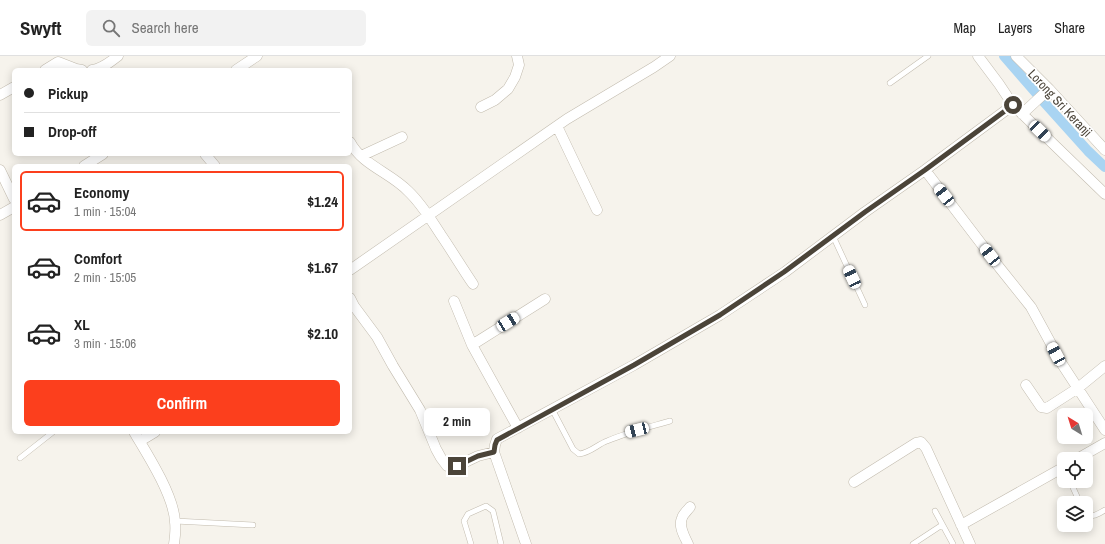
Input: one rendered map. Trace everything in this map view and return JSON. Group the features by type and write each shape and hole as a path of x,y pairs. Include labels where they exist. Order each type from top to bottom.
{"street":[{"path":"100,68 118,56"},
{"path":"239,68 257,56"},
{"path":"481,107 495,100 508,90 519,65 517,56"},
{"path":"352,269 557,126 670,56"},
{"path":"978,56 1013,105 1105,194"},
{"name":"Lorong Sri Keranji","path":"1016,56 1105,150"},
{"path":"48,68 62,59 75,68"},
{"path":"0,95 12,88"},
{"path":"1022,114 1049,90"},
{"path":"526,544 494,452 497,440 634,365 720,315 784,272 1013,105"},
{"path":"557,126 596,210"},
{"path":"361,156 402,137"},
{"path":"352,145 361,156 407,190 429,216 473,284"},
{"path":"87,164 100,156"},
{"path":"0,170 12,195"},
{"path":"925,170 1031,307 1062,364 1105,430"},
{"path":"0,215 12,208"},
{"path":"472,345 545,299"},
{"path":"454,301 472,345 518,428"},
{"path":"352,302 377,337 420,410 436,449 447,466 457,466 478,456 494,452"},
{"path":"1026,385 1041,407 1050,407 1078,388 1105,366"},
{"path":"135,434 169,497 175,521 174,544"},
{"path":"140,441 152,434"},
{"path":"854,482 916,443 921,442 926,448 970,544"},
{"path":"1089,452 1105,443"},
{"path":"961,525 1057,471"},
{"path":"688,544 680,524 682,518 690,507"}],"lane":[{"path":"890,83 928,56"},
{"path":"833,236 865,305"},
{"path":"552,410 573,449 580,454 587,452 603,442 626,433 670,421"},
{"path":"20,458 50,434"},
{"path":"471,544 464,521 468,514 486,506 492,511 501,544"},
{"path":"1093,516 1105,510"},
{"path":"935,511 953,544"},
{"path":"175,521 253,525"},
{"path":"913,544 942,525"}],"waterway":[{"path":"1004,56 1037,94"},
{"path":"1043,101 1088,151 1105,167"}],"route":[{"path":"457,466 478,456 494,452 497,440 634,365 720,315 784,272 1013,105"}]}
